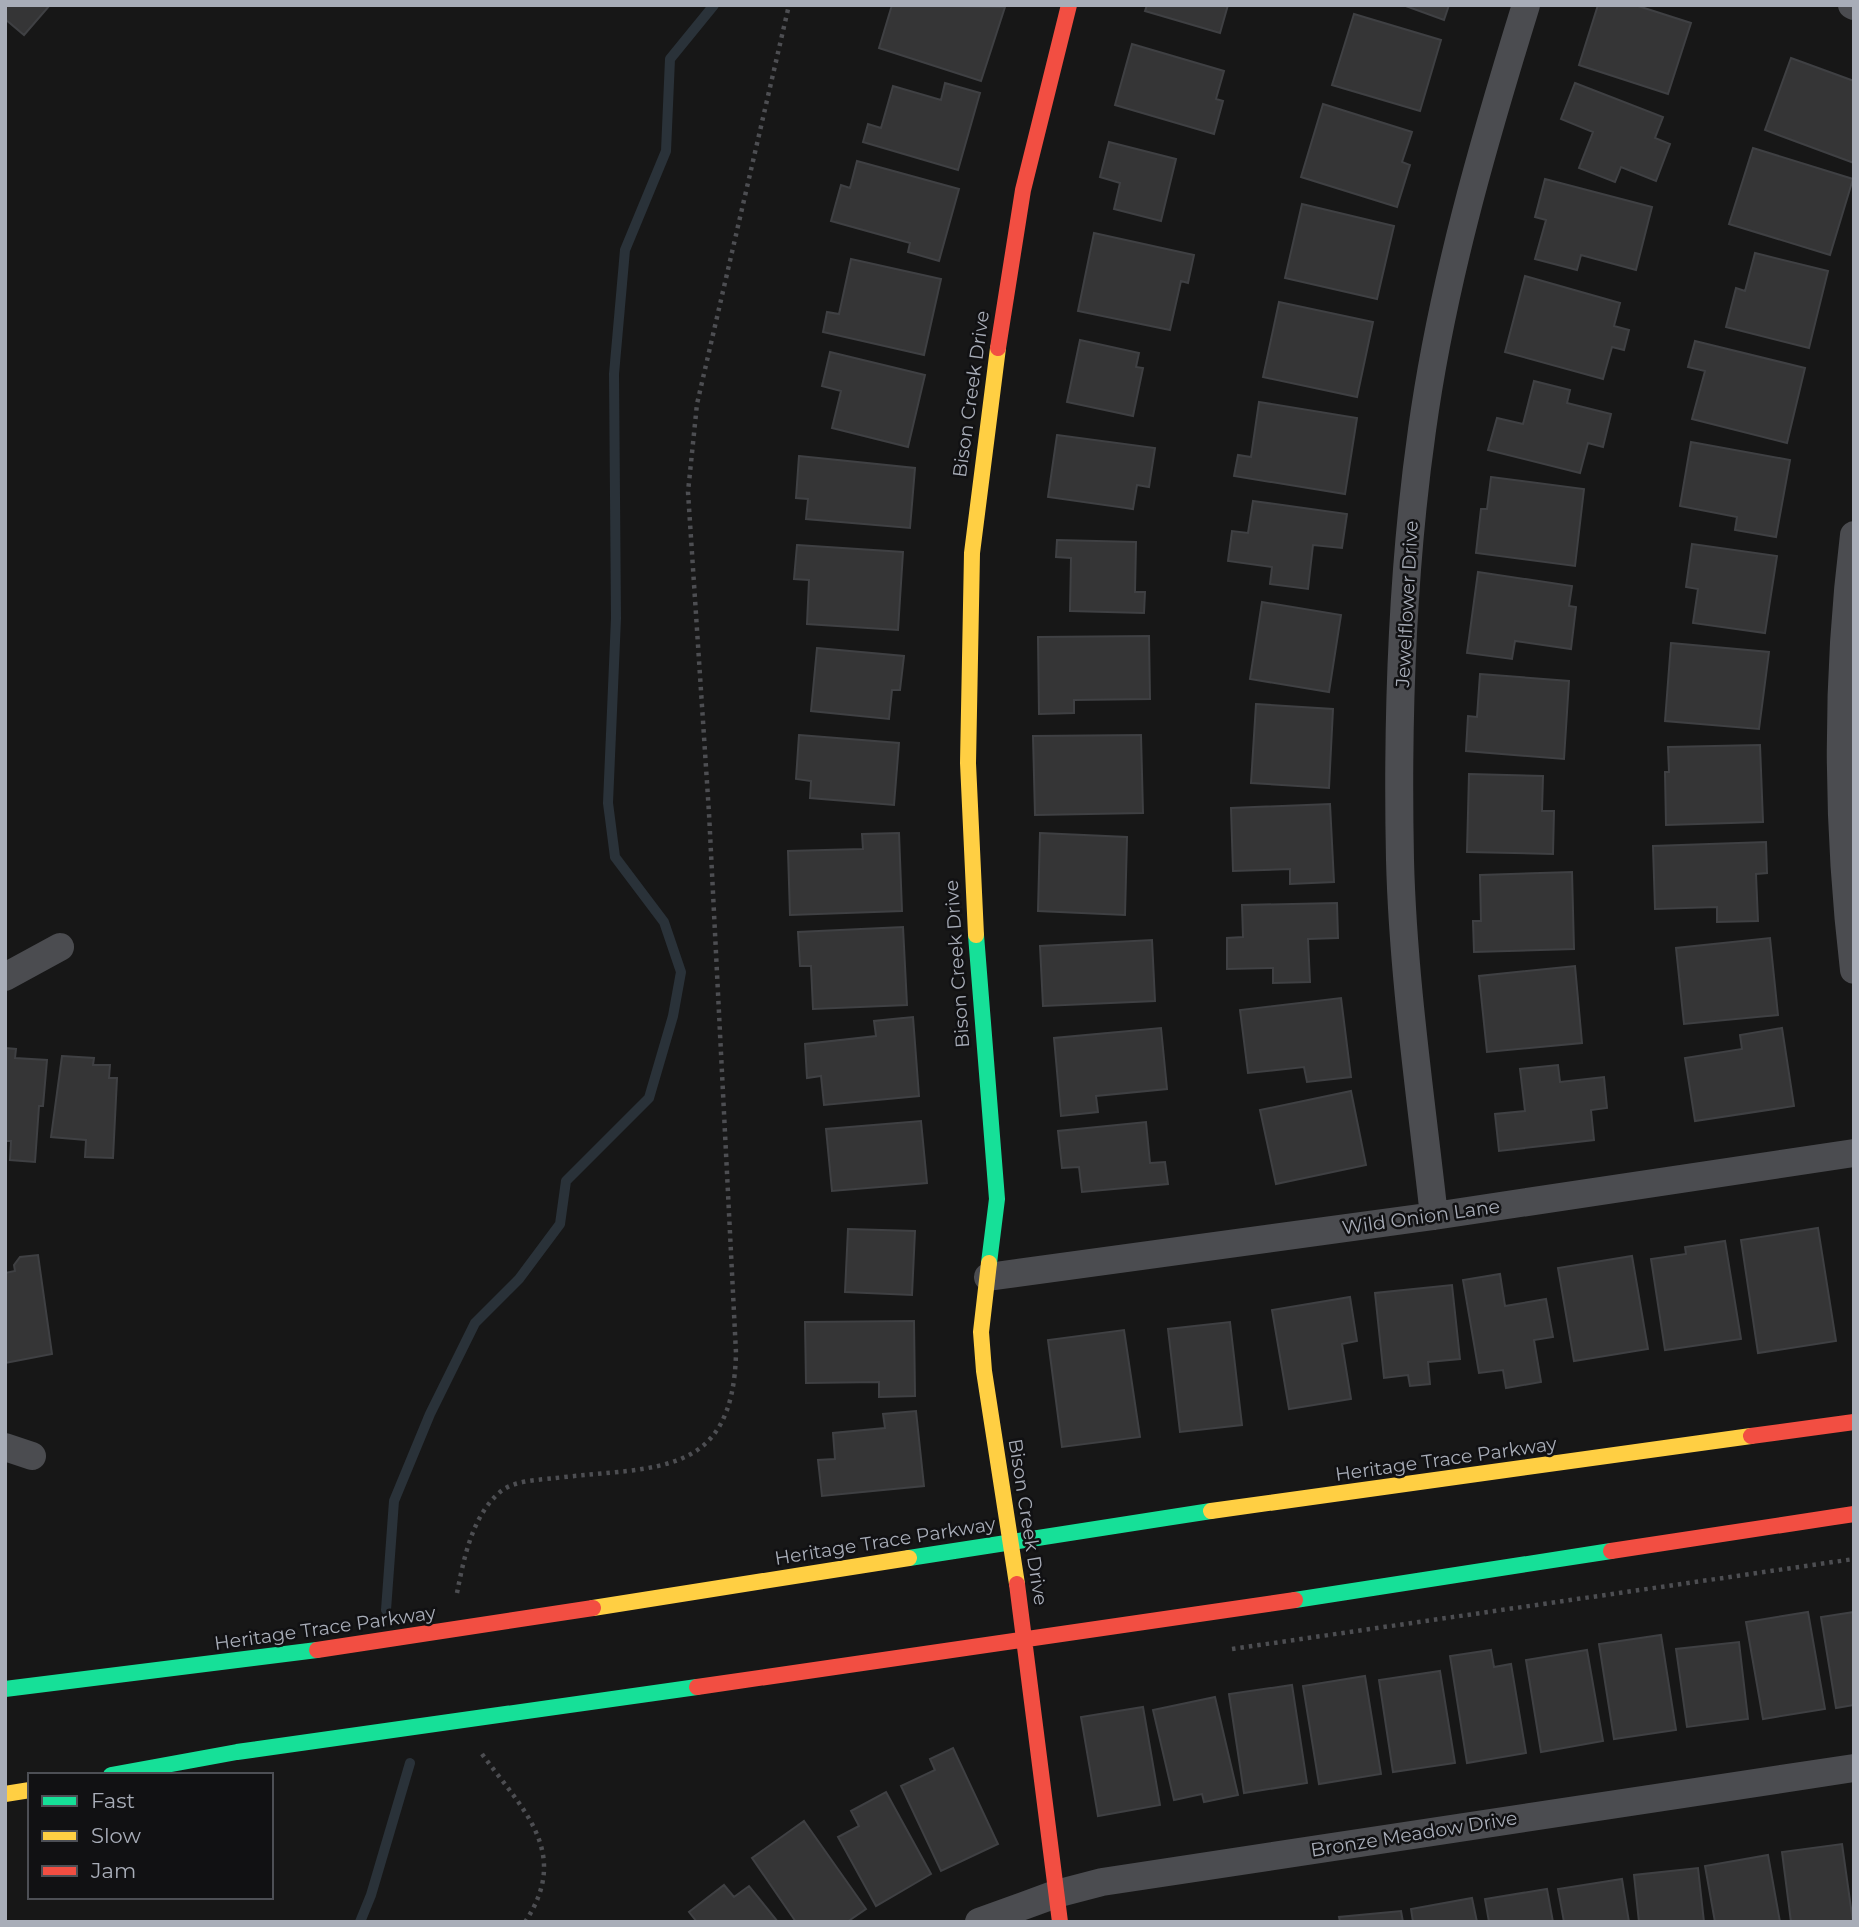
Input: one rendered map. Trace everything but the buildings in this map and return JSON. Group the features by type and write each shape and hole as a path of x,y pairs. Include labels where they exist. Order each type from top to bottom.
{"street":[{"name":"Bison Creek Drive","path":"1058,1908 1025,1641 984,1371 981,1332 998,1199 971,880 968,737 972,553 985,433 1023,190 1069,5"},
{"name":"Jewelflower Drive","path":"1434,1216 1400,863 1403,660 1412,511 1422,427 1460,236 1483,144 1526,5"},
{"path":"1854,535 1841,801 1843,874 1854,970"},
{"path":"5,977 60,947"},
{"name":"Wild Onion Lane","path":"988,1277 1434,1216 1854,1153"},
{"name":"Heritage Trace Parkway","path":"5,1689 170,1671 412,1637 1011,1541 1854,1422"},
{"path":"5,1447 32,1457"},
{"path":"122,1773 237,1752 1025,1641 1854,1514"},
{"name":"Bronze Meadow Drive","path":"979,1922 1058,1908 1143,1875 1854,1768"},
{"path":"5,1794 28,1790"}],"path":[{"path":"456,1597 464,1557 481,1514 501,1490 524,1482 664,1465 702,1450 722,1427 736,1389 709,813 688,492 697,404 789,5"},
{"path":"479,1750 533,1824 546,1857 543,1885 525,1922"}],"waterway":[{"path":"386,1610 394,1501 430,1414 475,1323 519,1279 560,1224 566,1181 649,1098 673,1016 681,972 664,922 615,857 608,803 616,618 614,374 625,250 666,151 670,59 714,5"},
{"path":"360,1922 371,1895 410,1763"}],"traffic: fast":[{"path":"976,935 997,1199 989,1263"},
{"path":"909,1558 1211,1511"},
{"path":"1295,1600 1611,1551"},
{"path":"5,1689 317,1650"},
{"path":"122,1773 237,1752 697,1687"}],"traffic: slow":[{"path":"976,935 968,763 972,553 998,348"},
{"path":"989,1263 981,1332 984,1371 1017,1584"},
{"path":"1211,1511 1751,1436"},
{"path":"593,1608 909,1558"},
{"path":"5,1794 28,1790"}],"traffic: jam":[{"path":"998,348 1023,190 1069,5"},
{"path":"1751,1436 1854,1422"},
{"path":"1611,1551 1854,1514"},
{"path":"1017,1584 1060,1922"},
{"path":"697,1687 1295,1600"},
{"path":"317,1650 593,1608"}]}
